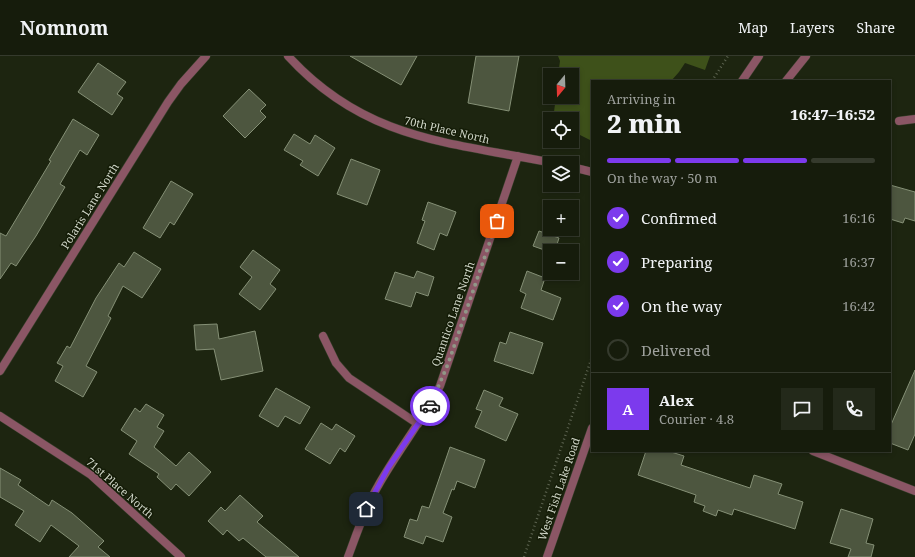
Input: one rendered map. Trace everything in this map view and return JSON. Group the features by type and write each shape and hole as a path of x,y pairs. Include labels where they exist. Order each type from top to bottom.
{"street":[{"name":"Polaris Lane North","path":"0,372 168,102 181,84 206,56"},
{"name":"70th Place North","path":"288,56 320,88 344,105 393,129 419,137 543,161"},
{"path":"743,80 759,56"},
{"path":"787,80 806,56"},
{"path":"899,121 915,119"},
{"name":"Quantico Lane North","path":"348,557 366,509 377,487 418,424 440,386 518,156"},
{"path":"579,169 591,172"},
{"path":"323,336 336,363 349,378 418,424"},
{"name":"71st Place North","path":"0,416 91,475 181,557"},
{"name":"West Fish Lake Road","path":"547,557 591,431"},
{"path":"816,452 915,491"}],"path":[{"path":"713,80 728,56"},
{"path":"524,557 591,360"}],"green space":[{"path":"558,56 710,56 705,70 685,63 672,80 591,80 591,140 579,134 579,112 554,112 555,104 579,104 579,68 559,68 560,61"}],"building":[{"path":"350,56 417,56 401,85"},
{"path":"476,56 519,56 509,111 468,103"},
{"path":"98,63 126,82 117,94 123,98 112,115 78,92"},
{"path":"249,89 266,105 260,111 266,117 245,138 223,116"},
{"path":"73,119 99,135 87,155 80,150 60,184 65,187 36,236 16,266 11,263 0,279 0,233 6,236 51,161 49,160"},
{"path":"294,134 310,144 315,135 335,148 318,176 300,165 303,161 284,150"},
{"path":"351,159 380,170 367,205 337,194"},
{"path":"171,181 193,194 174,225 170,222 160,238 143,228"},
{"path":"891,185 915,192 915,221 905,218 903,223 891,219"},
{"path":"428,202 456,212 447,236 440,233 434,250 417,243 425,221 422,220"},
{"path":"539,231 543,232 543,236 553,236 559,238 557,244 543,244 543,250 533,246"},
{"path":"253,250 280,270 270,284 276,289 260,310 239,294 252,277 240,267"},
{"path":"134,252 161,269 142,298 123,286 108,316 111,318 86,366 97,372 83,397 55,381 63,366 57,363 67,346 70,348 96,298 119,263 124,267"},
{"path":"417,271 434,277 428,296 416,292 411,307 385,299 395,272 414,278"},
{"path":"527,271 543,277 543,280 544,280 541,290 561,298 553,320 521,308 526,294 520,291"},
{"path":"217,324 219,339 255,331 263,371 221,380 214,349 196,350 194,325"},
{"path":"510,332 543,343 533,374 494,361 500,342 506,344"},
{"path":"915,370 915,434 908,450 891,443 891,425"},
{"path":"276,388 310,407 300,424 285,416 278,427 259,416"},
{"path":"484,390 503,398 499,406 518,414 506,441 475,427 482,411 476,409"},
{"path":"146,404 164,415 157,427 164,431 154,447 176,466 189,452 211,472 189,496 176,484 171,490 157,477 159,474 129,454 137,441 121,430 135,408 140,412"},
{"path":"321,423 332,430 336,424 355,436 345,452 340,448 330,464 305,449"},
{"path":"450,447 485,460 475,488 457,481 454,490 452,489 443,513 452,517 443,542 426,536 423,544 404,537 410,519 417,521 422,506 429,508"},
{"path":"646,452 671,452 684,456 681,465 750,488 754,475 782,484 778,494 803,502 795,529 734,509 732,515 718,510 716,516 703,511 705,506 694,502 696,495 638,475"},
{"path":"0,468 21,480 18,485 49,506 52,500 72,513 104,541 98,547 110,557 69,557 79,546 51,525 40,542 15,525 24,511 0,497"},
{"path":"240,495 263,516 257,522 299,557 266,557 243,538 239,541 227,530 223,535 208,521 221,507 225,511"},
{"path":"841,509 873,519 866,543 874,545 871,557 848,557 851,549 830,543"}],"way so far":[{"path":"430,406 440,386 448,364 497,221"}],"route":[{"path":"366,509 388,468 430,406"}]}
